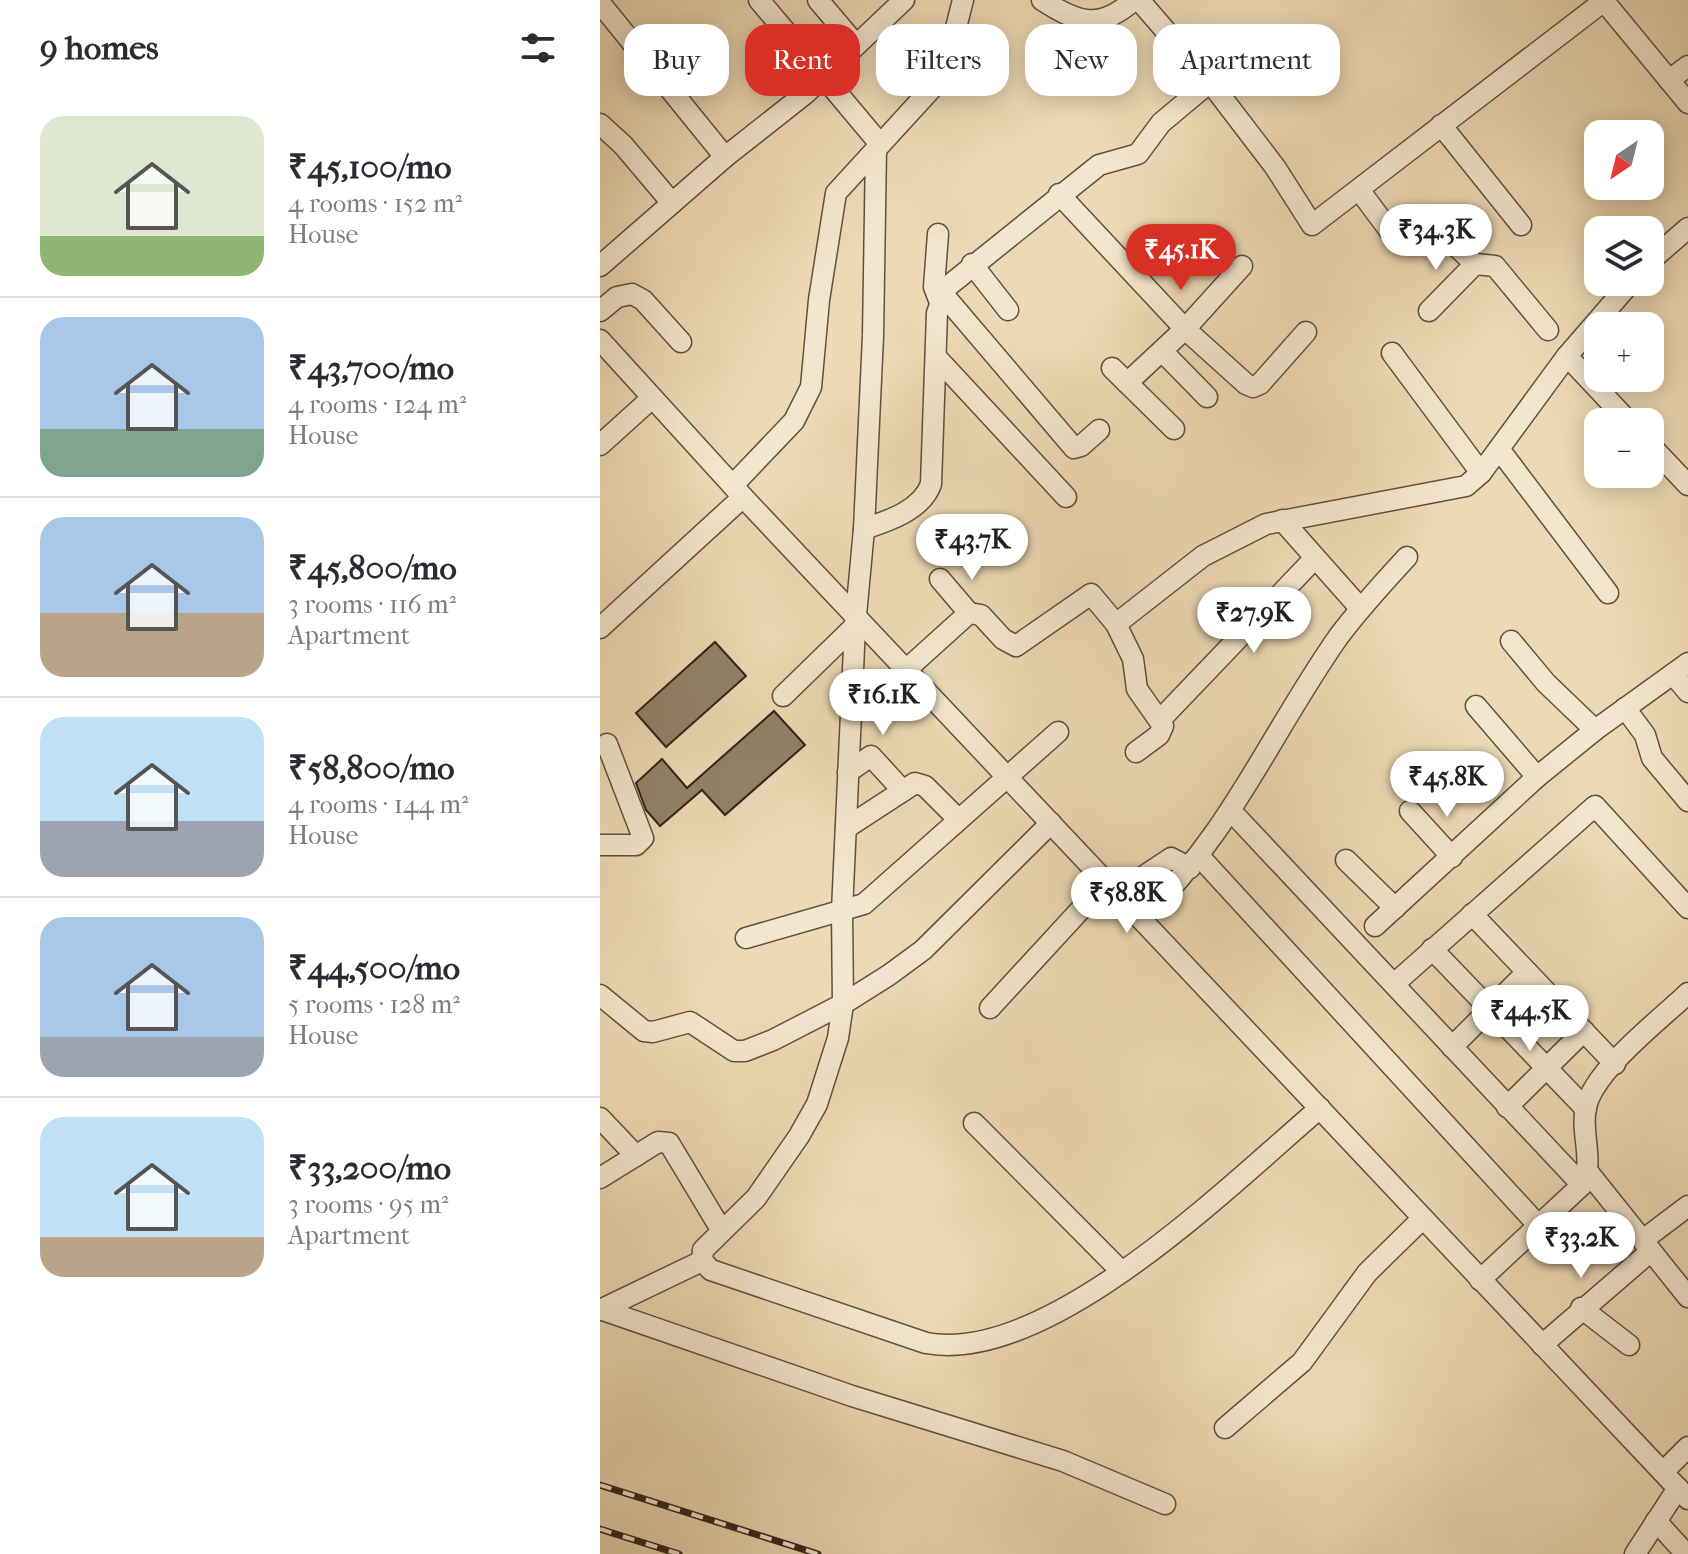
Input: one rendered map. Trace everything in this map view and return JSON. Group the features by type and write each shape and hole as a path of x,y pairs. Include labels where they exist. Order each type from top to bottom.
{"street":[{"path":"759,0 779,24"},
{"path":"818,0 838,24"},
{"path":"860,41 904,0"},
{"path":"600,628 738,491 803,407 814,374 832,203 842,184 944,75 963,0"},
{"path":"1042,0 1074,20 1105,20 1136,0 1158,24"},
{"path":"1221,96 1275,167 1312,225 1603,1 1688,103"},
{"path":"600,3 725,157"},
{"path":"1669,80 1688,66"},
{"path":"600,266 799,96"},
{"path":"702,1261 703,1250 772,1178 817,1104 838,1038 843,1004 842,911 855,619 864,529 878,147 837,96"},
{"path":"864,529 900,515 928,494 940,297 972,264 1104,161 1133,158 1161,123 1193,96"},
{"path":"600,124 629,152 672,203"},
{"path":"1441,125 1521,225"},
{"path":"1360,191 1395,238 1407,240 1422,230 1437,228 1475,264 1495,266 1548,330"},
{"path":"1059,194 1185,329 1253,387 1269,375 1306,332"},
{"path":"1664,249 1688,228"},
{"path":"938,234 934,287 940,297 1074,448 1081,446 1099,430"},
{"path":"972,264 1008,310"},
{"path":"1429,311 1475,264"},
{"path":"1127,383 1185,329 1242,266"},
{"path":"600,311 617,297 632,294 643,300 681,342"},
{"path":"1116,624 1203,556 1239,536 1282,520 1466,486 1481,473 1567,356 1619,296"},
{"path":"600,340 855,619 907,669 1683,1493 1656,1521 1635,1554"},
{"path":"1162,351 1207,397"},
{"path":"1392,353 1481,473"},
{"path":"1567,356 1616,408"},
{"path":"937,358 1066,497"},
{"path":"1112,368 1174,429"},
{"path":"600,445 652,398"},
{"path":"1499,449 1608,593"},
{"path":"1664,460 1688,485"},
{"path":"1282,520 1360,608"},
{"path":"1141,919 1194,862 1232,812 1300,697 1360,608 1407,557"},
{"path":"1160,720 1315,558"},
{"path":"940,579 969,613 981,615 1003,639 1016,646 1086,595 1097,597 1116,624 1133,659 1137,689 1160,720 1162,731 1136,752"},
{"path":"907,669 969,613"},
{"path":"783,696 855,619"},
{"path":"1511,641 1546,683 1595,730"},
{"path":"1375,926 1537,777 1595,730 1680,669 1688,692"},
{"path":"1476,706 1537,777"},
{"path":"1625,708 1645,735 1652,758 1688,801"},
{"path":"746,938 842,911 873,897 1006,775 1058,732"},
{"path":"600,845 636,845 643,838 607,744"},
{"path":"848,772 871,756 903,791"},
{"path":"846,828 920,783 958,819"},
{"path":"1394,984 1595,806 1688,908"},
{"path":"1410,811 1452,857"},
{"path":"1232,812 1507,1107 1585,1178 1688,1297"},
{"path":"600,995 644,1031 653,1032 690,1022 734,1051 745,1051 843,1004 923,950 1051,823"},
{"path":"990,1008 1112,888 1171,858 1194,862 1537,1224"},
{"path":"1346,860 1395,908"},
{"path":"1472,914 1615,1064"},
{"path":"1432,949 1586,1109"},
{"path":"1452,1047 1527,972"},
{"path":"1480,1280 1585,1178 1583,1127 1586,1109 1597,1084 1687,997"},
{"path":"1507,1107 1584,1031"},
{"path":"702,1261 711,1270 944,1347 989,1340 1057,1312 1161,1244 1320,1108"},
{"path":"600,1118 636,1156"},
{"path":"974,1123 1121,1271"},
{"path":"600,1178 658,1142 669,1143 722,1231"},
{"path":"1542,1345 1688,1206"},
{"path":"1225,1428 1302,1362 1367,1273 1422,1219"},
{"path":"600,1310 702,1261"},
{"path":"1581,1308 1629,1345"},
{"path":"600,1310 852,1396 1063,1461 1165,1504"},
{"path":"1663,1472 1688,1447"},
{"path":"1656,1521 1686,1554"}],"building":[{"path":"715,642 746,676 666,747 636,713"},
{"path":"774,711 805,745 725,815 702,790 660,826 646,810 636,783 662,759 687,788"}],"railway":[{"path":"600,1485 818,1554"},
{"path":"600,1529 679,1554"}]}
